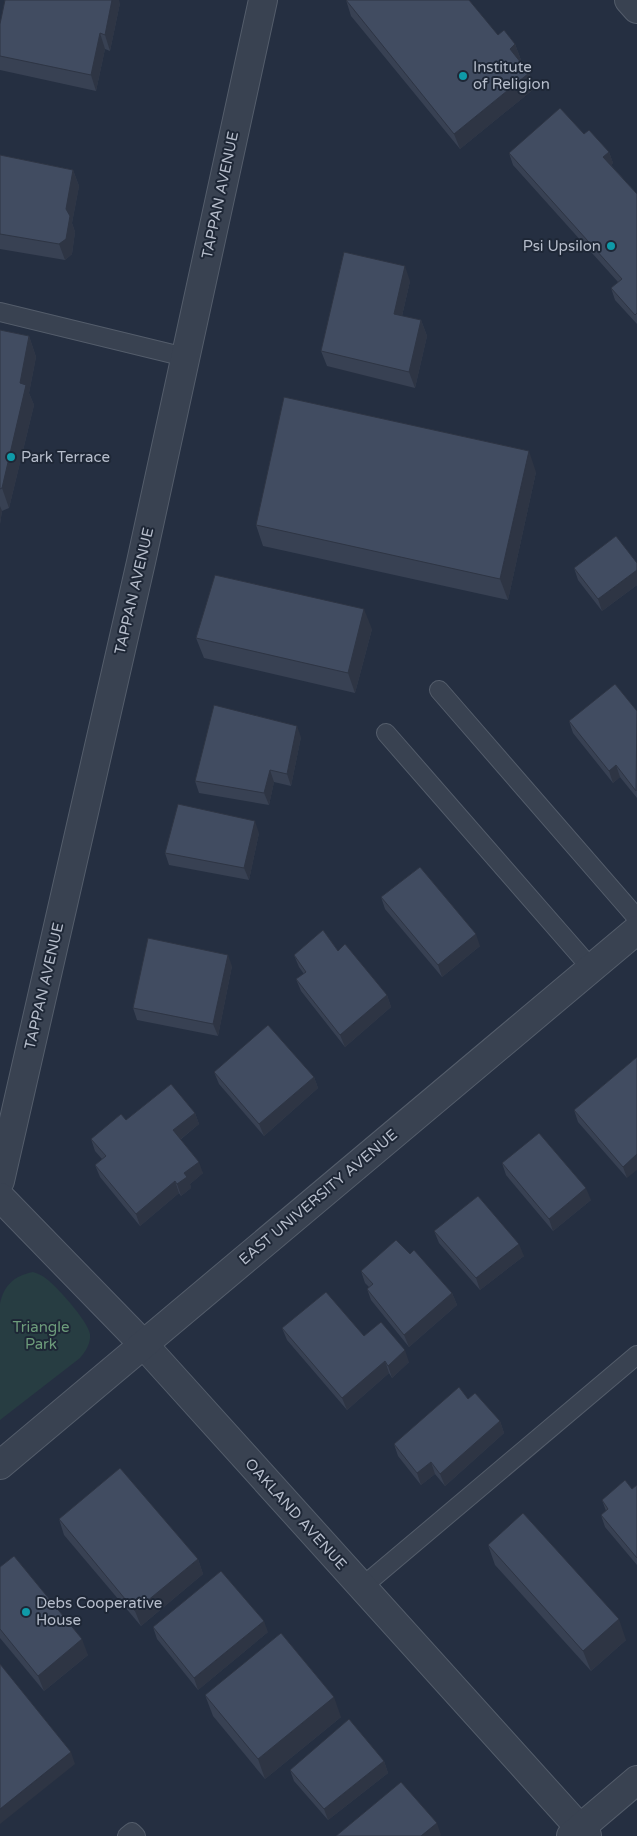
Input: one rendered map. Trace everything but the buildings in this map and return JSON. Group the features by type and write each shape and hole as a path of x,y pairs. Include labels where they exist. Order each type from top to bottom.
{"street":[{"name":"TAPPAN AVENUE","path":"0,1181 137,581 263,0"},
{"path":"629,0 637,9"},
{"name":"EAST UNIVERSITY AVENUE","path":"0,1465 637,930"},
{"name":"OAKLAND AVENUE","path":"0,1197 143,1344 362,1587 579,1833"},
{"path":"579,1833 637,1780"}],"lane":[{"path":"0,312 185,357"},
{"path":"439,690 637,918"},
{"path":"386,733 591,968"},
{"path":"362,1587 637,1355"},
{"path":"126,1836 132,1832 136,1836"}],"green space":[{"name":"Triangle Park","path":"33,1272 49,1281 70,1303 88,1328 90,1341 80,1358 0,1420 0,1304 4,1292 11,1282 20,1276"}],"place":[{"name":"Institute of Religion","path":"463,76"},
{"name":"Psi Upsilon","path":"611,246"},
{"name":"Park Terrace","path":"11,457"},
{"name":"Debs Cooperative House","path":"26,1612"}]}
